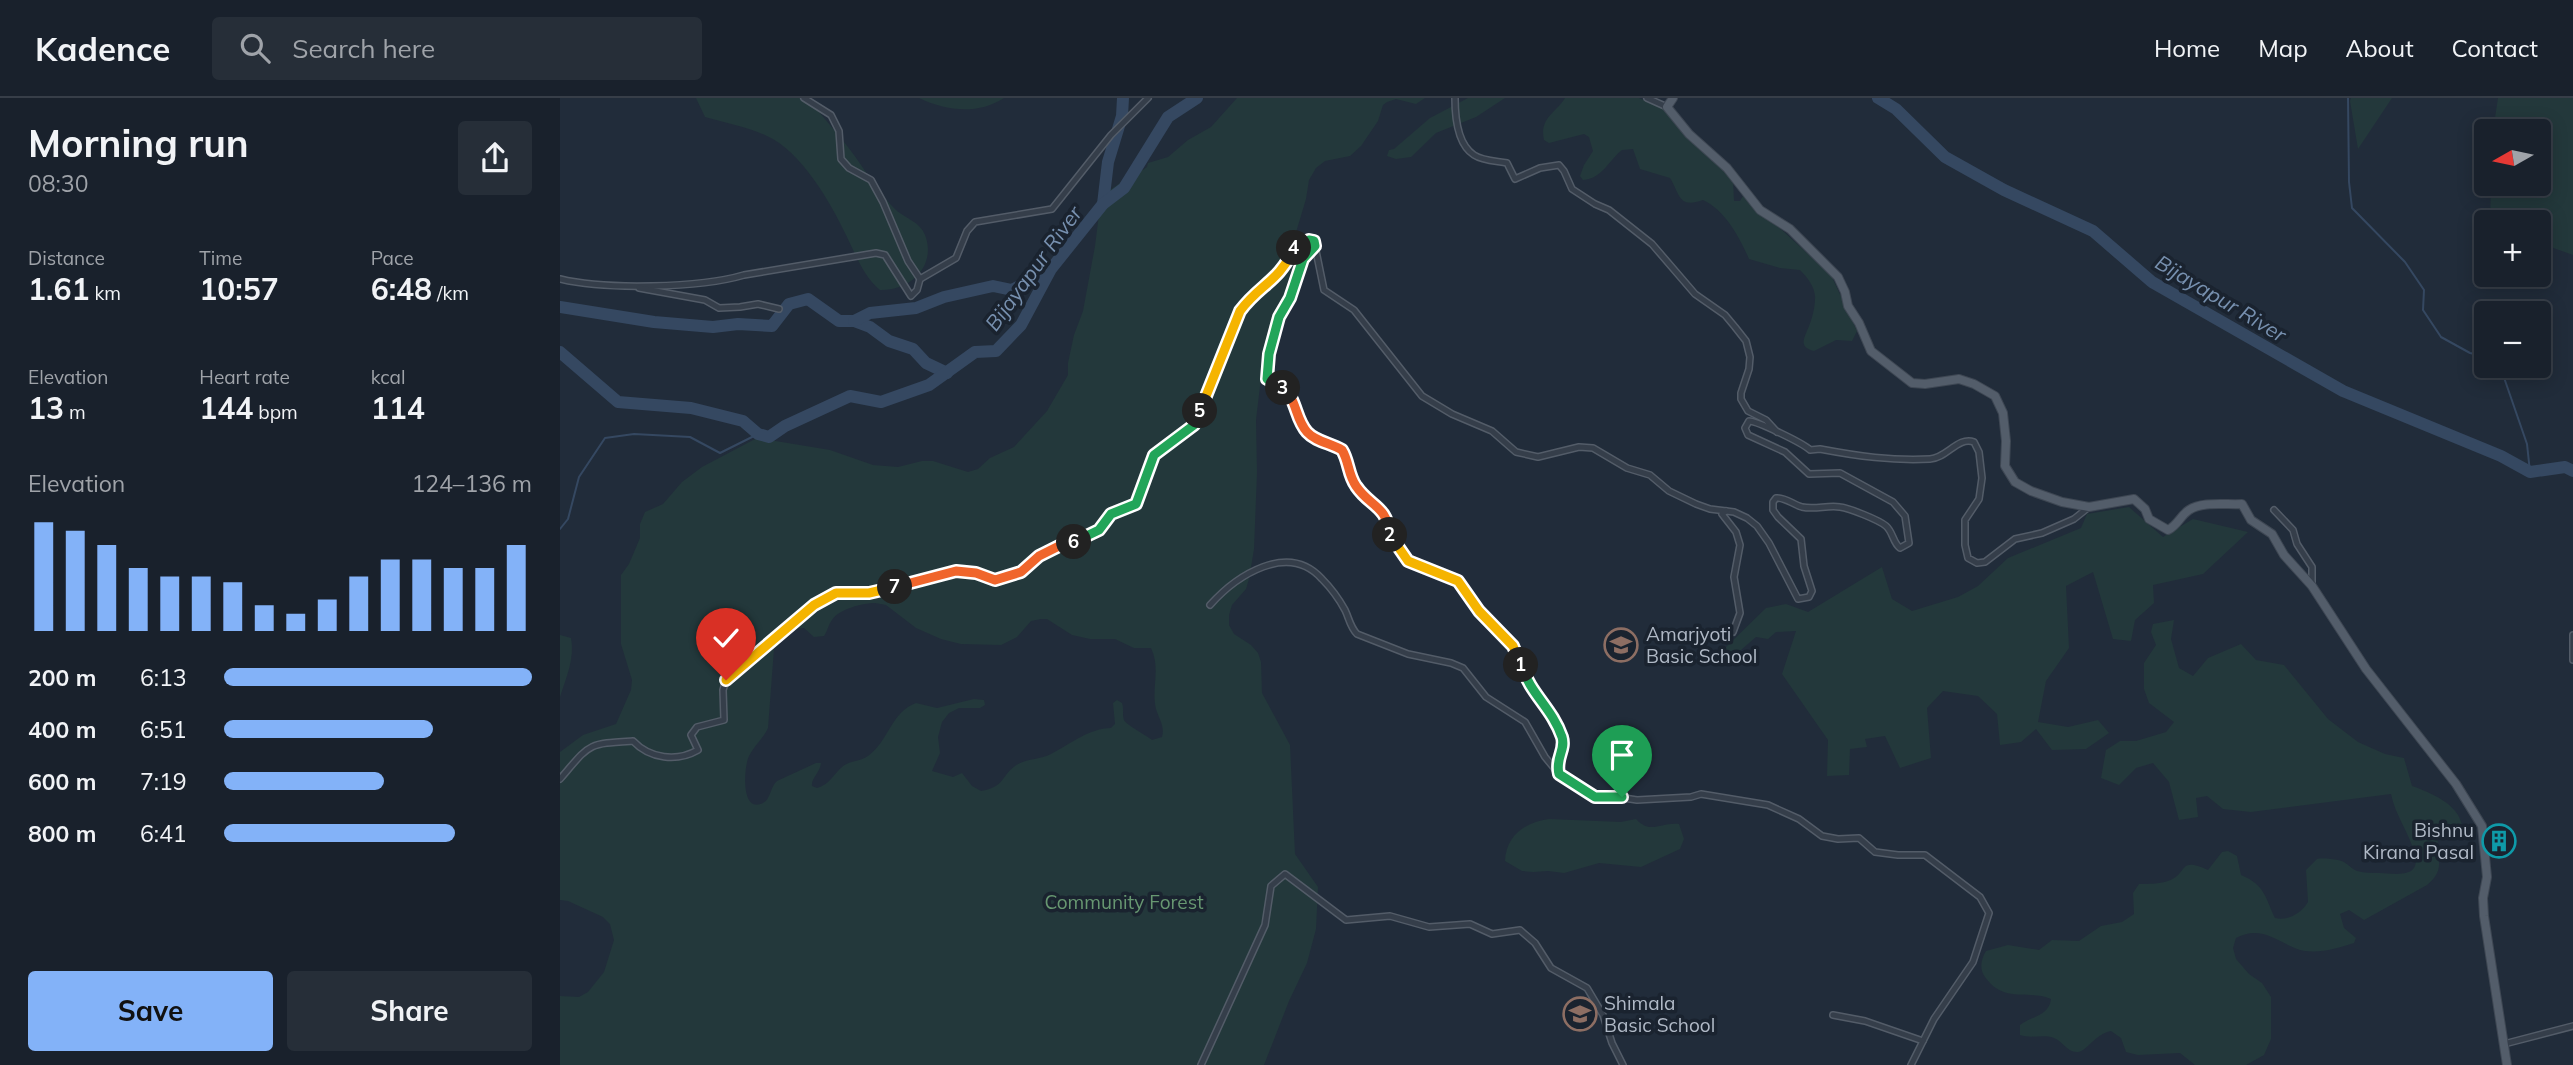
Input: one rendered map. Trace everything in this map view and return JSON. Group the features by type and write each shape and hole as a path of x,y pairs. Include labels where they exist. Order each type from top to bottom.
{"main road":[{"path":"1673,98 1667,107 1683,128 1727,168 1760,210 1790,229 1838,277 1845,292 1847,306 1859,323 1871,351 1912,383 1926,384 1959,379 1990,393 1998,400 2003,413 2006,441 2005,466 2010,478 2031,491 2089,507 2134,499 2146,509 2149,519 2168,530 2176,526 2190,509 2203,505 2242,504 2251,520 2272,534 2284,555 2312,586 2366,669 2456,784 2482,826 2487,877 2483,898 2484,916 2507,1065"}],"street":[{"path":"804,98 831,115 839,131 841,159 849,168 871,180 908,261 920,279"},
{"path":"629,286 723,281 744,275 876,253 885,254 911,296 917,290 920,279 957,258 967,232 975,222 1052,209 1111,135 1148,98"},
{"path":"1455,98 1455,120 1465,145 1474,155 1507,163 1515,179 1541,168 1559,165 1572,189 1609,210 1652,244 1695,294 1726,315 1749,349 1751,362 1741,393 1744,406 1784,436"},
{"path":"1647,98 1667,107"},
{"path":"560,779 586,749 598,743 633,741 642,750 676,759 698,750 691,735 697,727 724,720 723,690 726,680 814,605 836,593 869,593 956,571 976,573 995,580 1014,574 1061,545 1082,540 1099,530 1111,514 1136,504 1154,455 1194,425 1240,311 1251,297 1283,270 1297,246 1312,240 1324,290 1354,310 1416,390 1429,402 1492,431 1516,452 1538,457 1579,447 1593,448 1627,468 1650,475 1669,491 1696,504 1748,518 1762,532 1796,597 1800,599 1809,597 1812,591 1804,566 1802,541 1774,512 1772,504 1776,498 1810,508 1844,507 1883,523 1890,530 1898,547 1908,546 1905,516 1893,502 1840,473 1809,474 1785,452 1748,435 1745,425 1749,421 1757,421 1797,440 1810,450 1881,460 1937,458 1963,441 1974,442 1979,452 1981,490 1979,499 1965,520 1965,545 1968,558 1977,563 1984,562 2015,539 2042,533 2074,519 2089,507"},
{"path":"1315,246 1303,259 1290,298 1279,317 1269,354 1267,379 1289,393 1309,434 1342,450 1353,483 1385,514 1392,540 1408,561 1458,581 1479,611 1513,646 1530,687 1551,714 1561,734 1562,746 1556,761 1559,774"},
{"path":"560,279 629,286 705,300 719,308 758,304 779,309"},
{"path":"2274,510 2293,530 2297,544 2312,567 2312,586"},
{"path":"1726,511 1722,514 1736,532 1740,545 1734,577 1740,613 1733,632"},
{"path":"1210,605 1254,568 1280,564 1307,567 1322,578 1342,606 1357,634 1408,654 1463,668 1486,697 1525,722 1545,757 1559,774 1595,797 1637,800 1701,794 1768,805 1799,819 1822,836 1838,839 1858,838 1875,852 1925,855 1980,897 1989,913 1973,962 1934,1019 1912,1065"},
{"path":"2573,635 2573,660"},
{"path":"1201,1065 1265,925 1271,886 1285,874 1346,920 1390,916 1429,927 1470,924 1492,933 1520,930 1535,943 1551,968 1587,988 1603,1015 1623,1065"},
{"path":"1833,1015 1865,1021 1923,1041"},
{"path":"2504,1044 2573,1026"}],"green space":[{"path":"696,98 807,98 890,204 923,231 928,246 927,257 918,274 901,286 880,290 864,272 840,222 814,179 792,153 780,143 760,133 705,117"},
{"path":"919,98 1004,98 984,107 962,109 940,106"},
{"name":"Community Forest","path":"1237,98 1425,98 1416,104 1396,99 1387,102 1361,146 1350,156 1325,161 1316,168 1309,180 1288,259 1296,259 1296,270 1276,316 1261,378 1256,420 1254,549 1246,589 1232,605 1229,625 1234,634 1258,653 1262,693 1290,745 1295,854 1318,887 1316,929 1307,963 1264,1065 560,1065 560,996 579,997 588,992 604,972 614,940 610,924 603,917 560,900 560,752 583,735 616,724 631,690 632,680 621,644 621,575 640,538 640,524 645,512 663,504 682,482 702,467 757,438 830,450 873,465 898,467 933,461 968,472 978,469 990,458 1014,447 1047,411 1068,375 1074,335 1083,311 1100,206 1107,192 1123,181 1133,167 1143,170 1148,163 1168,157 1188,140 1211,127","holes":["870,603 886,605 916,628 961,644 1001,645 1017,637 1031,621 1047,619 1072,635 1090,639 1115,639 1134,648 1151,648 1155,663 1155,701 1162,737 1152,740 1128,725 1124,720 1122,703 1117,700 1113,703 1115,724 1111,728 1088,734 1047,756 1019,763 999,784 981,791 972,786 962,773 953,777 932,771 940,753 938,737 942,722 949,713 959,708 980,708 985,705 984,700 974,699 937,708 916,703 901,713 875,750 865,758 845,765 825,785 817,788 812,786 821,763 816,763 777,781 763,803 756,805 750,802 747,796 746,769 749,756 768,728 774,649 794,629 804,628 814,637 824,636 835,616 846,610"]},
{"path":"1468,98 1505,98 1476,117 1436,133 1411,157 1396,159 1387,156 1389,150 1394,149 1430,118"},
{"path":"1565,98 1639,98 1662,108 1727,172 1733,180 1734,201 1740,201 1743,196 1747,198 1831,275 1857,331 1852,341 1836,340 1814,351 1805,347 1804,341 1815,295 1813,287 1800,270 1780,268 1749,259 1736,234 1718,210 1703,200 1689,203 1684,201 1670,178 1640,169 1633,149 1622,150 1600,173 1583,180 1580,176 1593,151 1589,137 1584,134 1549,143 1544,140 1546,121"},
{"path":"2351,98 2392,98 2358,149 2350,101"},
{"path":"2498,98 2573,98 2573,255 2551,247 2551,210 2490,210 2491,196 2552,196 2552,119 2495,119"},
{"path":"2129,507 2163,537 2193,519 2248,532 2203,574 2153,585 2154,603 2135,620 2131,641 2113,639 2093,572 2066,586 2069,648 2046,681 2038,722 2068,727 2098,720 2109,733 2086,749 2052,750 2036,729 2021,742 2000,745 1997,714 1978,696 1943,691 1927,708 1931,758 1900,768 1885,736 1865,739 1867,747 1850,749 1849,775 1827,776 1828,740 1782,674 1796,631 1776,632 1768,639 1756,637 1726,658 1723,650 1766,608 1786,604 1808,612 1882,567 1892,599 1912,611 1958,597 1978,586 2008,558 2081,528 2087,514"},
{"path":"2174,620 2171,639 2179,668 2193,676 2208,658 2241,644 2256,660 2284,665 2328,719 2358,742 2385,754 2404,758 2412,786 2450,806 2456,811 2462,826 2459,831 2439,835 2439,867 2434,879 2427,885 2364,920 2349,910 2340,914 2344,928 2356,938 2354,943 2330,950 2305,951 2264,934 2246,934 2236,938 2233,948 2236,959 2249,974 2262,983 2271,997 2271,1039 2264,1055 2246,1065 2195,1065 2180,1053 2138,1055 2126,1052 2121,1038 2111,1031 2100,1035 2078,1052 2071,1051 2054,1038 2020,1035 2020,1025 2047,1009 2051,999 2000,990 1985,977 1981,967 1986,951 2008,945 2039,950 2052,940 2079,941 2101,926 2122,922 2134,914 2133,893 2139,884 2168,881 2187,865 2208,870 2222,852 2228,851 2237,856 2241,875 2260,887 2275,918 2280,919 2294,915 2308,902 2306,870 2317,859 2341,861 2365,873 2398,874 2410,872 2414,868 2416,863 2413,847 2391,794 2251,812 2223,809 2207,796 2196,798 2198,817 2179,820 2169,782 2153,763 2136,768 2119,785 2101,778 2106,750 2120,741 2136,741 2166,732 2174,722 2149,703 2144,689 2144,663 2156,645 2151,632 2153,624"},
{"path":"560,635 571,638 572,653 560,697"},
{"path":"1549,819 1621,822 1636,819 1651,827 1679,824 1684,839 1680,849 1641,867 1599,863 1564,873 1533,872 1522,871 1505,861 1509,844 1519,831 1533,823"}],"waterway":[{"path":"1103,204 1108,162 1122,116 1123,98"},
{"name":"Bijayapur River","path":"560,352 618,402 691,408 743,421 758,434 769,437 785,426 850,396 881,402 929,385 975,352 996,351 1021,325 1051,269 1103,204 1124,188 1168,117 1197,98"},
{"name":"Bijayapur River","path":"1878,98 1896,109 1945,157 2004,190 2093,231 2152,282 2343,391 2501,456 2530,472 2565,467 2573,471"},
{"path":"2348,98 2352,208 2405,262 2424,290 2423,310 2441,337 2474,354"},
{"path":"854,321 870,313 916,308 944,297 993,286 1012,290 1049,270"},
{"path":"560,307 654,322 713,327 738,324 772,326 789,304 808,299 839,321 854,321 870,327 889,341 913,349 926,363 947,373"},
{"path":"2504,378 2527,444 2530,472"},
{"path":"560,529 568,519 579,477 605,438 634,434 690,437 720,453 758,434"}],"place":[{"name":"Amarjyoti Basic School","path":"1621,645"},
{"name":"Bishnu Kirana Pasal","path":"2499,841"},
{"name":"Shimala Basic School","path":"1580,1014"}],"route":[{"path":"726,680 814,605 836,593 869,593 956,571 976,573 995,580 1021,572 1039,556 1061,545 1082,540 1099,530 1111,514 1136,504 1154,455 1194,425 1240,311 1251,297 1283,270 1294,248 1312,240 1314,249 1303,259 1290,298 1277,324 1269,354 1267,379 1289,393 1309,434 1342,450 1353,483 1385,514 1392,540 1408,561 1458,581 1479,611 1516,650 1530,687 1551,714 1561,734 1563,741 1556,761 1559,774 1595,797 1622,797"}]}
